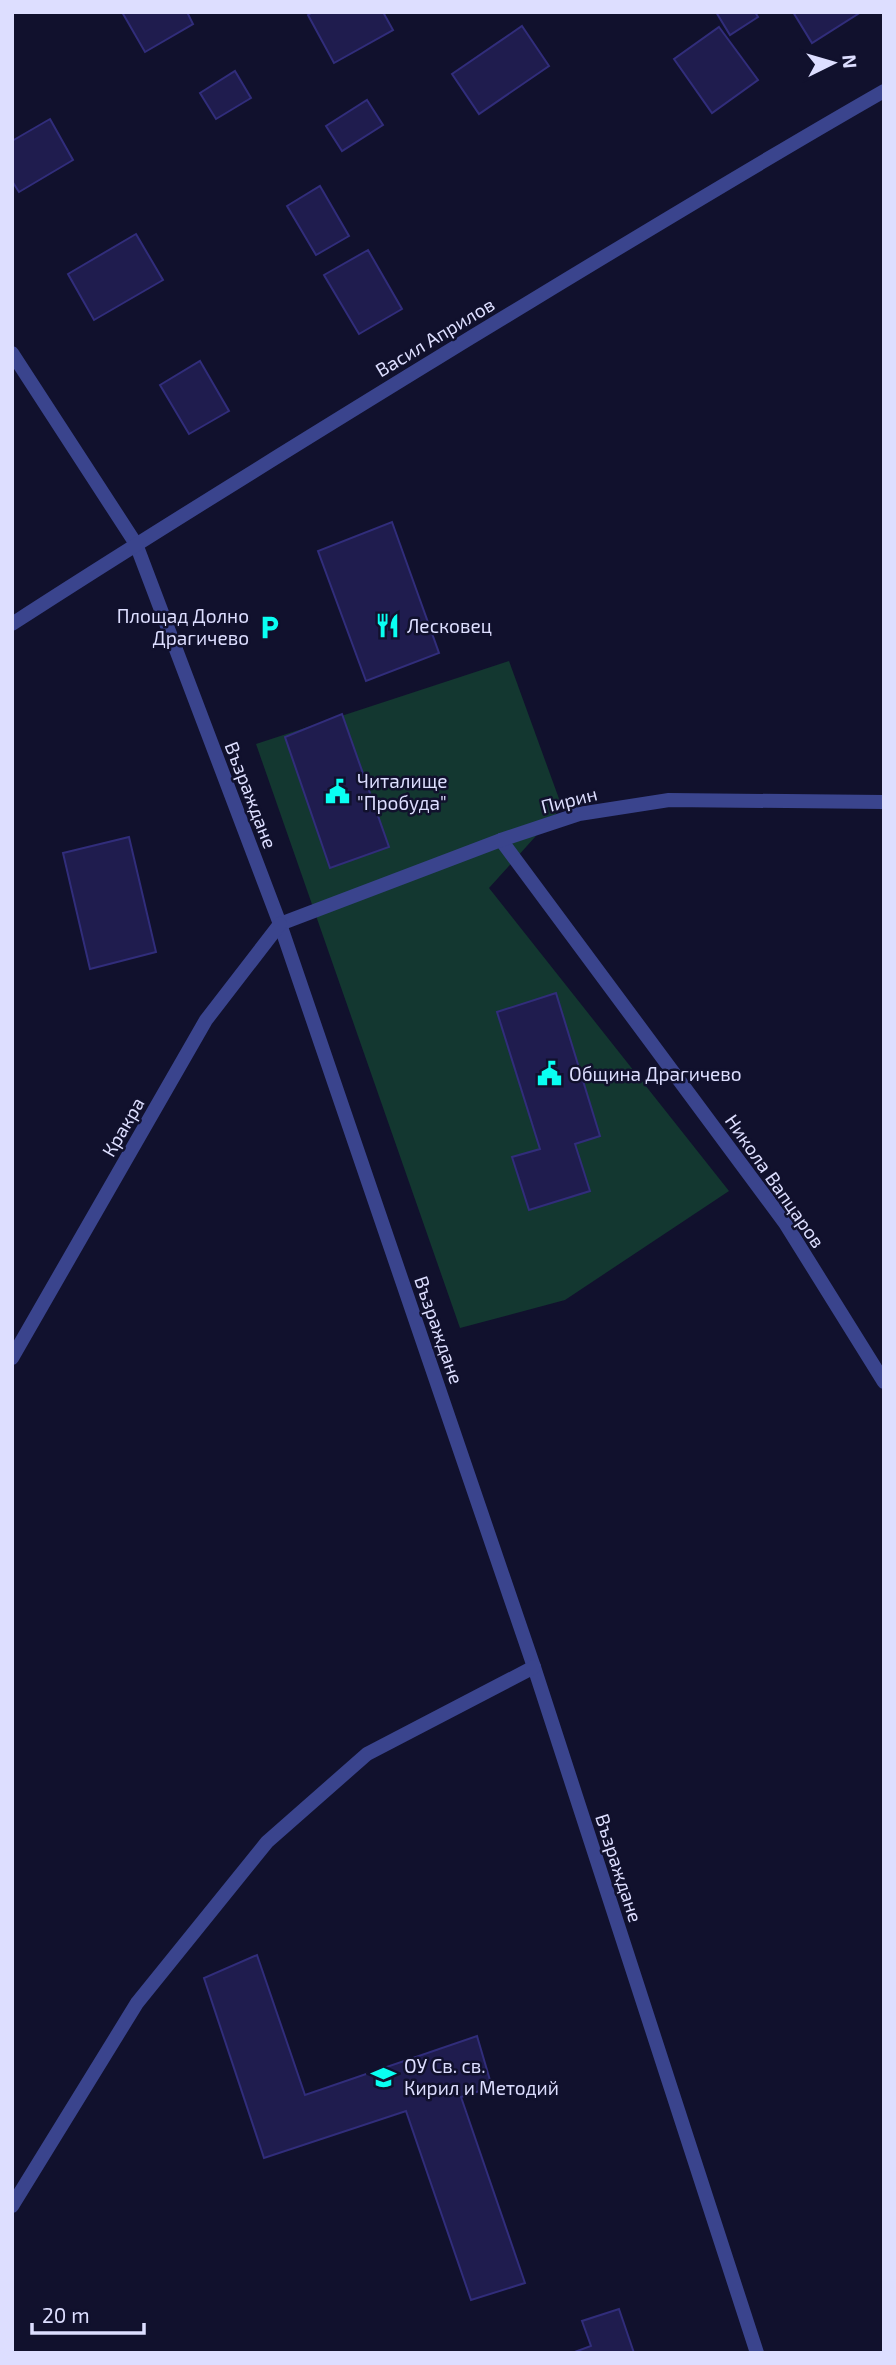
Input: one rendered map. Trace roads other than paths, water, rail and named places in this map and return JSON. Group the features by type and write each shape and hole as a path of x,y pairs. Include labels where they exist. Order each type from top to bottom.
{"street":[{"name":"Васил Априлов","path":"12,624 136,544 753,166 884,91"},
{"name":"Възраждане","path":"12,353 136,544 280,924 534,1667 757,2353"},
{"name":"Пирин","path":"280,924 501,840 579,814 669,800 884,802"},
{"name":"Никола Вапцаров","path":"501,840 785,1223 884,1382"},
{"name":"Кракра","path":"12,1358 206,1020 280,924"},
{"path":"12,2206 137,2003 267,1842 367,1754 534,1667"}],"place":[{"name":"Лесковец","path":"387,626"},
{"name":"Площад Долно Драгичево","path":"269,627"},
{"name":"Читалище \"Пробуда\"","path":"337,792"},
{"name":"Община Драгичево","path":"549,1074"},
{"name":"ОУ Св. св. Кирил и Методий","path":"384,2077"}]}
